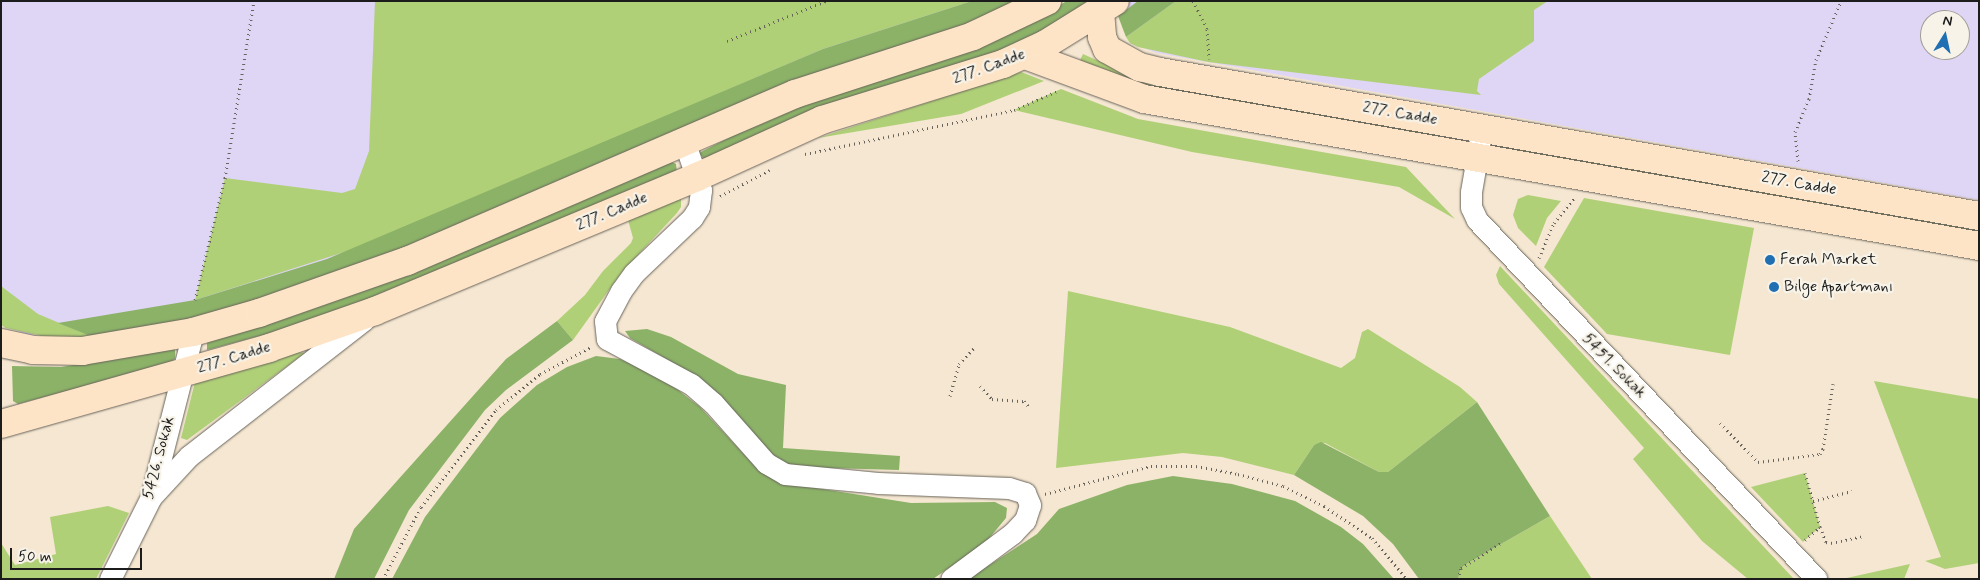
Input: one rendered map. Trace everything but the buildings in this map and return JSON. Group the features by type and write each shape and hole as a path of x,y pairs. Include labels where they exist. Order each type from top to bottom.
{"street":[{"path":"1,343 33,350 82,351 193,332 259,314 379,272 685,144 795,94 973,36 1047,1"},
{"name":"277. Cadde","path":"1107,6 1102,38 1107,49 1140,67 1979,216"},
{"name":"277. Cadde","path":"1,424 308,336 375,311 697,177 822,120 1025,55 1107,6"},
{"name":"277. Cadde","path":"1025,55 1080,77 1144,99 1979,246"},
{"name":"5451. Sokak","path":"1482,128 1470,200 1477,220 1817,579"},
{"path":"685,144 701,190 699,207 692,218 634,273 621,290 604,321 607,339 691,384 713,403 766,463 785,474 878,483 1009,488 1019,490 1029,498 1028,513 1013,533 951,579"},
{"path":"151,497 189,456 375,311"},
{"name":"5426. Sokak","path":"110,579 151,497 193,332"}],"path":[{"path":"195,300 225,178 254,1"},
{"path":"727,40 826,1"},
{"path":"1193,1 1207,29 1208,62"},
{"path":"1800,184 1795,132 1809,99 1816,60 1841,1"},
{"path":"799,157 830,147 1014,110 1039,101 1080,77"},
{"path":"699,207 774,168"},
{"path":"1538,260 1554,223 1575,196"},
{"path":"383,579 421,506 496,410 540,374 607,339"},
{"path":"950,396 958,364 974,348"},
{"path":"1720,423 1758,462 1820,454 1824,449 1833,384"},
{"path":"980,386 992,399 1024,402 1030,408"},
{"path":"1029,498 1151,466 1196,466 1238,474 1283,486 1324,506 1372,538 1407,579"},
{"path":"1805,473 1826,542 1831,543 1863,536"},
{"path":"1813,501 1852,491"},
{"path":"1803,542 1820,527"},
{"path":"1458,579 1461,568 1501,543"}],"shaded area":[{"path":"1,1 1025,1 367,267 29,335 1,325"},
{"path":"1113,1 1979,1 1979,200 1157,53 1130,43"}],"green space":[{"path":"375,1 972,1 823,49 363,246 195,300 225,178 342,193 355,189 369,151"},
{"path":"972,1 1025,1 367,267 234,312 95,338 58,323 195,300 327,259 823,49"},
{"path":"1067,1 1094,1 1017,45 704,159 699,153 795,104 1036,18"},
{"path":"1138,1 1176,1 1126,37 1118,16"},
{"path":"1176,1 1548,1 1534,10 1534,41 1479,79 1477,91 1481,95 1208,62 1138,47 1130,43 1126,37"},
{"path":"1083,54 1141,80 1439,134 1438,141 1140,87 1080,60"},
{"path":"1021,72 1044,81 961,114 818,138"},
{"path":"1061,89 1138,119 1406,167 1455,219 1399,187 1192,152 1014,110"},
{"path":"1497,145 1979,227 1979,235 1496,151"},
{"path":"672,162 676,164 677,173 387,292 275,332 207,350 207,342 415,269"},
{"path":"1528,195 1561,201 1547,218 1536,246 1518,228 1513,215 1518,199"},
{"path":"681,198 681,207 677,213 622,272 573,340 557,321 585,295 603,271 631,243 633,238 628,220"},
{"path":"1584,198 1754,228 1730,355 1607,334 1544,267"},
{"path":"1500,266 1794,579 1748,579 1702,541 1633,459 1644,448 1499,284 1496,275"},
{"path":"1,286 38,314 95,338 51,338 6,328 1,325"},
{"path":"1068,291 1230,327 1341,368 1355,358 1362,332 1368,329 1460,387 1477,402 1388,472 1379,472 1325,443 1314,445 1294,475 1222,457 1183,453 1056,468"},
{"path":"557,321 573,340 506,390 485,410 409,510 374,579 334,579 354,529 506,359"},
{"path":"647,329 671,337 738,374 786,385 783,448 900,456 899,470 795,467 776,459 697,377 630,338 625,331"},
{"path":"175,349 175,358 171,364 18,404 13,401 12,366 61,367"},
{"path":"297,352 305,353 187,440 181,438 195,382"},
{"path":"596,356 620,359 664,379 700,407 755,466 778,482 911,503 995,502 1007,508 1006,518 986,542 933,579 392,579 425,517 500,418 537,385 567,367"},
{"path":"1874,381 1979,399 1979,563 1945,569 1925,561 1941,557"},
{"path":"1477,402 1550,516 1468,563 1461,568 1458,579 1419,579 1393,544 1363,516 1294,475 1314,445 1321,442 1379,472 1388,472"},
{"path":"1805,473 1820,527 1803,542 1751,487"},
{"path":"1173,476 1232,484 1295,501 1341,527 1363,544 1394,579 968,579 1037,534 1059,509 1127,485"},
{"path":"108,506 129,513 96,579 1,579 1,543 15,565 56,554 50,517"},
{"path":"1550,516 1592,579 1458,579 1461,568 1468,563"},
{"path":"1910,564 1904,579 1842,579"}],"place":[{"name":"Ferah Market","path":"1770,260"},
{"name":"Bilge Apartmanı","path":"1774,287"}]}
